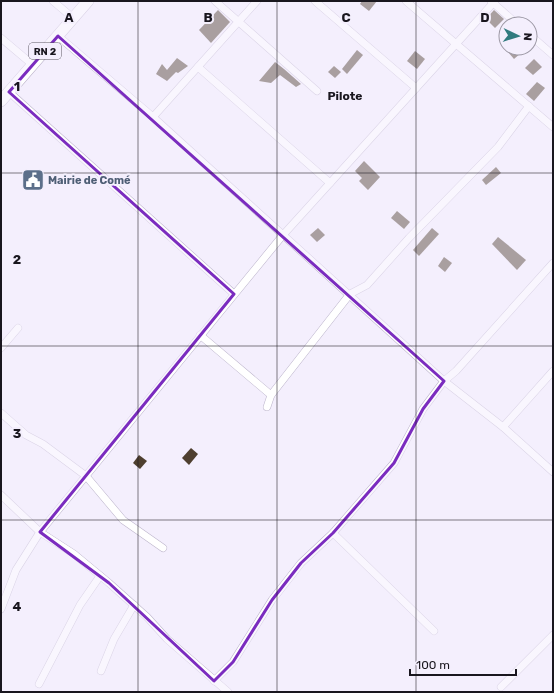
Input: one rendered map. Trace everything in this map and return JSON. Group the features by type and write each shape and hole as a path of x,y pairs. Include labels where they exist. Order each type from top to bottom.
{"main road":[{"name":"RN 2","path":"1,101 88,1"}],"street":[{"path":"52,1 73,18"},
{"path":"215,1 317,91"},
{"path":"153,117 257,1"},
{"path":"315,1 416,88"},
{"path":"406,1 553,127"},
{"path":"1,609 16,570 40,532 283,235 493,2 508,16"},
{"path":"58,36 153,117 350,294 444,381 552,468"},
{"path":"1,38 32,65"},
{"path":"538,42 553,55"},
{"path":"198,67 330,183"},
{"path":"9,92 234,294"},
{"path":"267,407 271,395 350,294 367,285 409,238 498,147 529,106"},
{"path":"214,681 233,662 272,600 301,563 333,533 394,463 423,409 444,381 456,371 525,292 553,263"},
{"path":"1,348 18,328"},
{"path":"200,335 271,395"},
{"path":"503,427 553,371"},
{"path":"1,413 26,435 43,444 86,476 123,520 163,548"},
{"path":"1,495 40,532 74,554 134,605 166,639 228,692"},
{"path":"333,533 434,630"},
{"path":"39,684 80,605 100,576"},
{"path":"101,671 114,639 134,605"},
{"path":"501,687 553,635"}],"highlighted area":[{"path":"58,36 444,381 423,409 394,463 333,533 301,563 272,600 233,662 214,681 109,583 40,532 234,294 9,92"}],"building":[{"path":"362,1 377,1 369,11 360,4"},
{"path":"218,10 230,22 211,43 199,30"},
{"path":"494,10 501,16 498,16 498,25 495,28 486,19"},
{"path":"357,50 363,55 347,74 342,69"},
{"path":"415,51 425,59 417,69 407,61"},
{"path":"177,58 188,66 178,73 176,72 167,81 156,74 162,64 167,70"},
{"path":"534,59 542,67 533,75 525,68"},
{"path":"275,62 301,84 296,87 280,75 271,83 259,81"},
{"path":"334,66 341,72 335,78 328,72"},
{"path":"537,82 545,88 534,101 526,94"},
{"path":"364,161 380,177 368,190 359,181 362,178 355,171"},
{"path":"496,167 501,173 486,185 482,180"},
{"path":"397,211 410,222 404,229 391,218"},
{"path":"318,228 325,235 317,242 310,235"},
{"path":"432,228 439,234 419,256 413,250"},
{"path":"498,237 526,260 517,270 492,244"},
{"path":"444,257 452,263 445,272 438,266"},
{"path":"191,448 198,454 189,465 182,458"},
{"path":"139,455 147,461 140,469 133,463"}],"place":[{"name":"Mairie de Comé","path":"33,180"}],"district":[{"name":"Pilote","path":"345,96"}]}
